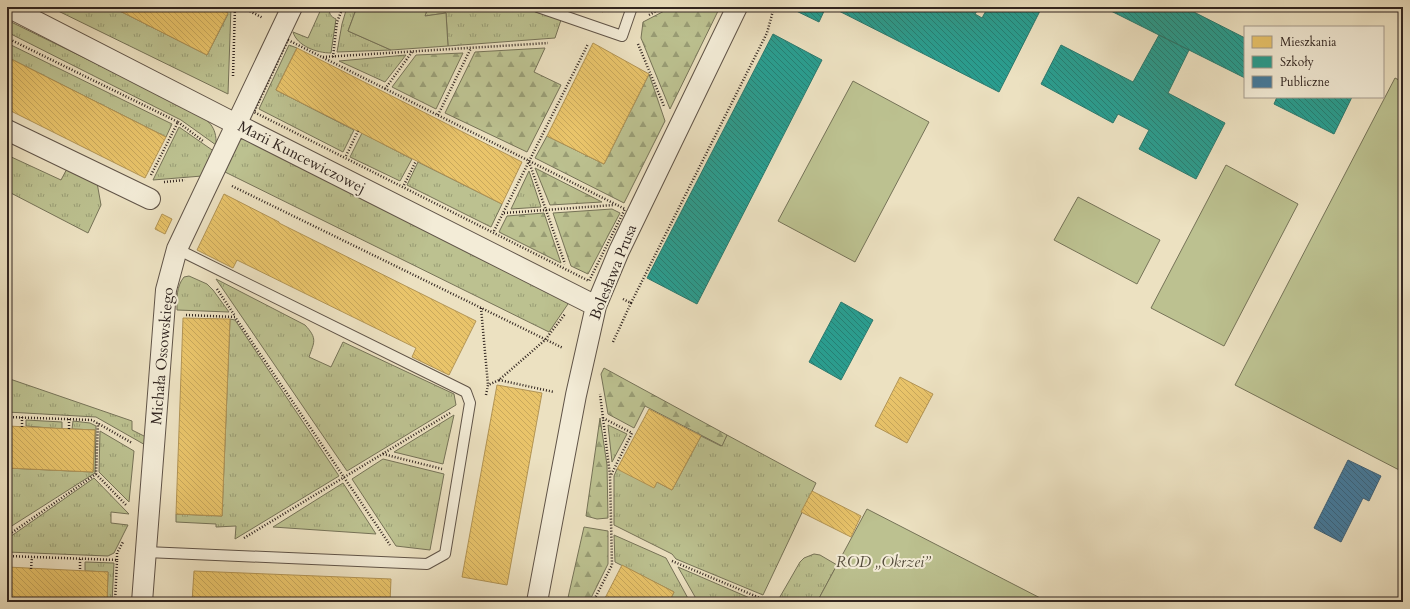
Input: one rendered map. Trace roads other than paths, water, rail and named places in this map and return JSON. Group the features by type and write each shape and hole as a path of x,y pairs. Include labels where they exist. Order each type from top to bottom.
{"street":[{"name":"Marii Kuncewiczowej","path":"8,7 596,306"},
{"name":"Michała Ossowskiego","path":"142,602 166,290 177,249 292,7"},
{"name":"Bolesława Prusa","path":"537,602 576,395 596,306 619,251 737,7"},
{"path":"7,130 150,199"}],"lane":[{"path":"538,7 622,36 632,7"},
{"path":"146,552 427,564 445,554 470,403 466,392 177,249"}],"park label":[{"name":"ROD „Okrzei”","path":"883,562"}]}
